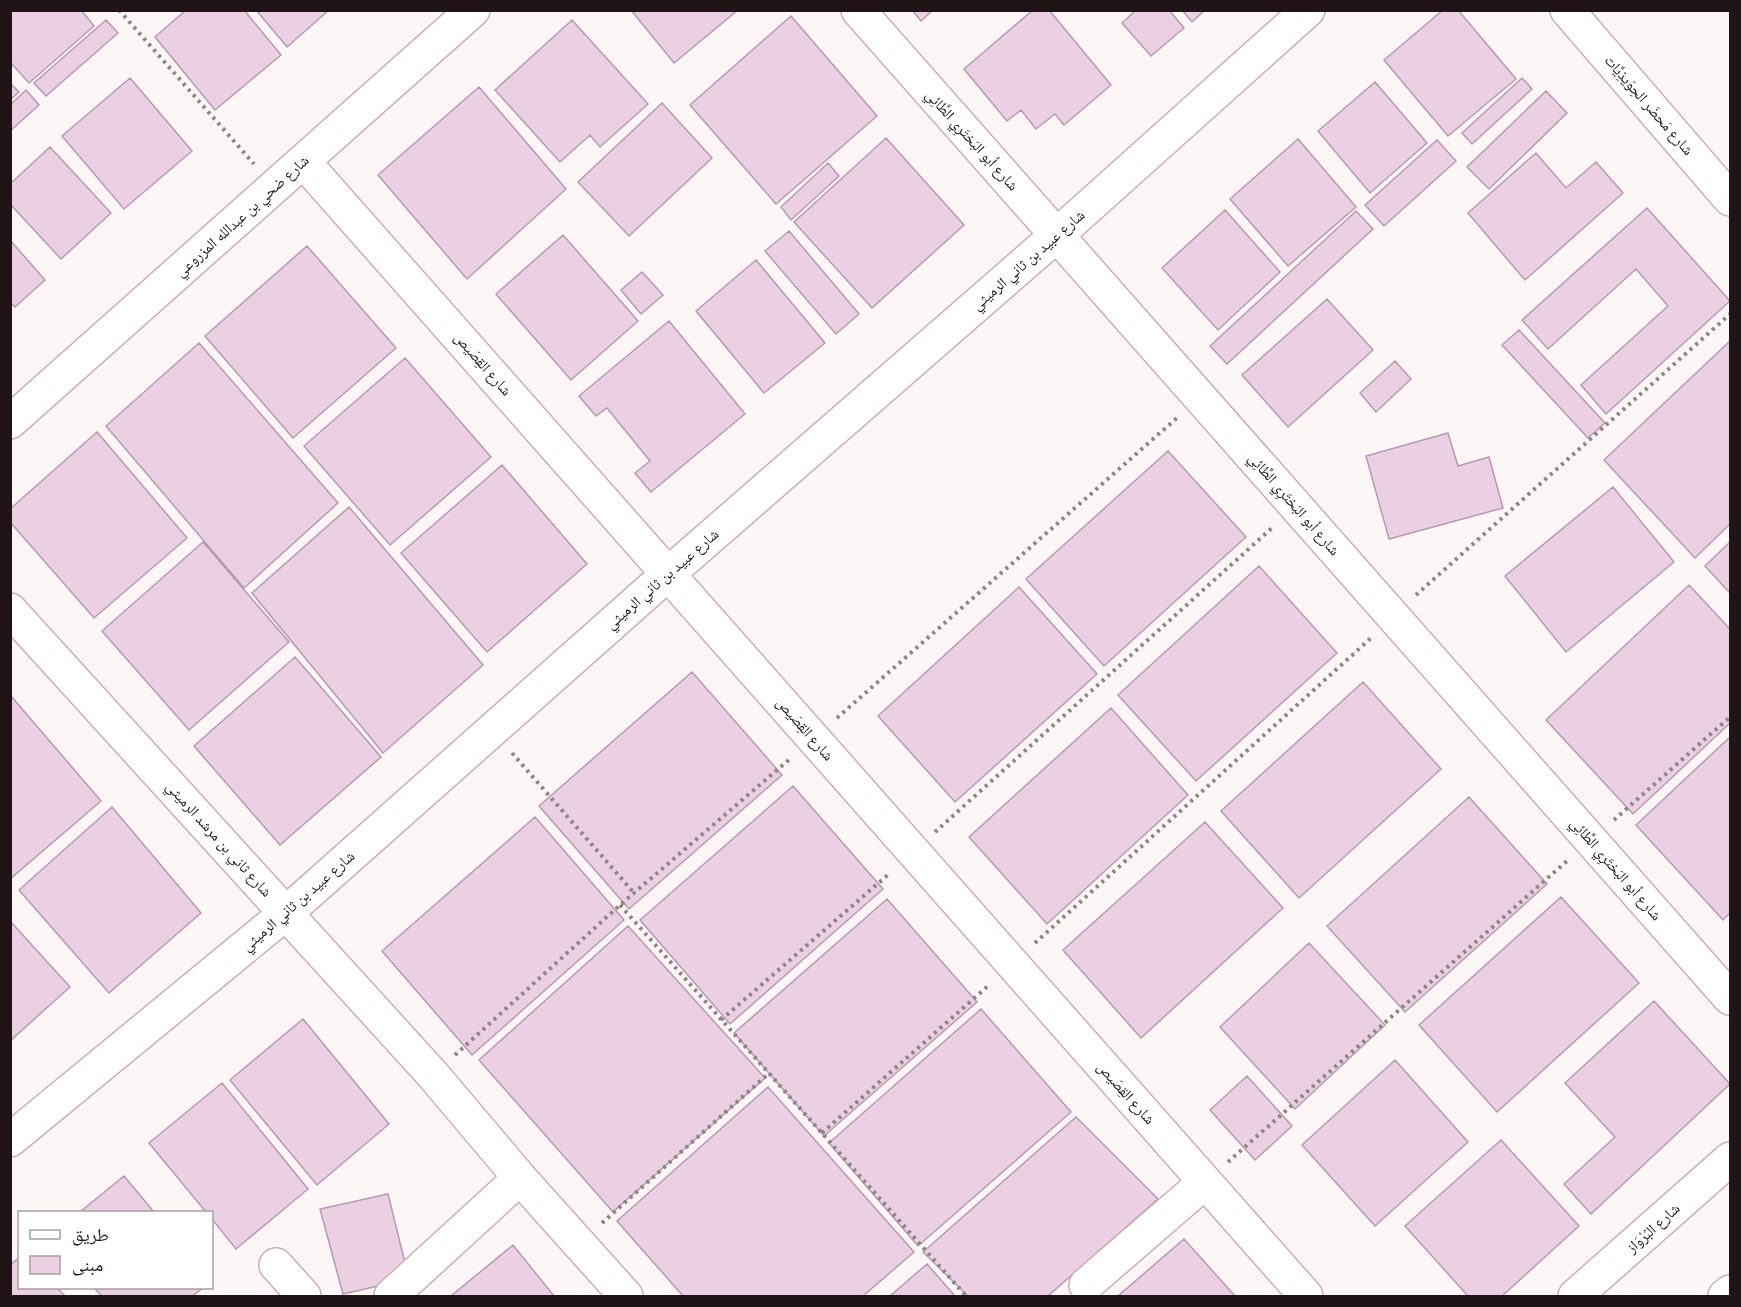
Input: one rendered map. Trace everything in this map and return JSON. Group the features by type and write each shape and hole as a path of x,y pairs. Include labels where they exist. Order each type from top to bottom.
{"street":[{"name":"شارع ضحي بن عبدالله المزروعي","path":"10,422 473,10"},
{"name":"شارع أبو البَختَرِي الطَّائِي","path":"858,10 1731,998"},
{"name":"شارع عبيد بن ثاني الرميثي","path":"10,1140 286,913 668,574 1057,235 1308,10"},
{"name":"شارع مَحضَر الحِوَيذِيَّات","path":"1567,10 1731,199"},
{"name":"شارع القِصَيص","path":"303,161 1306,1296"},
{"name":"شارع ثاني بن مرشد الرميثي","path":"10,610 433,1075 520,1178 626,1296"},
{"name":"شارع البُرْوَاز","path":"1575,1296 1731,1159"},
{"path":"391,1296 520,1178"},
{"path":"1086,1285 1205,1182"},
{"path":"276,1265 304,1296"},
{"path":"1725,1296 1731,1292"}],"path":[{"path":"119,10 274,188"},
{"path":"822,1133 1012,964 1393,616 1731,314"},
{"path":"722,1020 913,852 1296,507"},
{"path":"1205,1182 1731,717"},
{"path":"492,730 634,893"},
{"path":"620,905 966,1296"},
{"path":"579,1244 768,1074"}],"building":[{"path":"10,10 81,10 94,26 29,83 10,62"},
{"path":"186,10 244,10 281,55 215,110 155,37"},
{"path":"256,10 329,10 287,47"},
{"path":"631,10 738,10 674,63"},
{"path":"912,10 933,10 921,21"},
{"path":"1033,10 1049,10 1111,85 1064,125 1055,114 1036,129 1021,110 1007,121 964,69"},
{"path":"1136,10 1169,10 1184,28 1151,56 1122,23"},
{"path":"1182,10 1205,10 1192,22"},
{"path":"1443,10 1458,10 1516,79 1448,136 1384,60"},
{"path":"791,16 877,116 776,204 690,105"},
{"path":"106,20 118,33 46,96 34,83"},
{"path":"572,20 648,104 600,147 590,135 560,162 495,90"},
{"path":"130,78 192,151 124,209 62,136"},
{"path":"1522,78 1532,89 1472,144 1462,133"},
{"path":"1375,82 1427,143 1370,193 1318,131"},
{"path":"10,83 19,92 10,100"},
{"path":"479,87 566,189 467,279 378,175"},
{"path":"26,90 39,105 10,131 10,105"},
{"path":"1546,91 1567,113 1489,189 1467,167"},
{"path":"662,103 712,158 629,236 578,182"},
{"path":"886,138 964,225 872,308 794,222"},
{"path":"1298,139 1356,207 1288,266 1230,199"},
{"path":"1437,140 1456,161 1384,226 1365,205"},
{"path":"50,147 111,213 61,259 10,204 10,184"},
{"path":"1536,153 1566,188 1596,162 1623,193 1525,280 1468,213"},
{"path":"828,163 839,176 791,220 781,207"},
{"path":"1647,208 1730,301 1606,414 1581,385 1668,306 1636,269 1548,349 1522,320"},
{"path":"1225,210 1280,272 1218,330 1162,268"},
{"path":"1356,211 1373,229 1227,364 1210,346"},
{"path":"789,231 859,314 836,334 765,251"},
{"path":"563,235 638,321 571,380 496,294"},
{"path":"10,240 45,280 15,307 10,302"},
{"path":"307,246 396,348 293,438 205,336"},
{"path":"756,260 825,343 764,393 696,311"},
{"path":"642,272 663,295 641,314 621,290"},
{"path":"1327,299 1373,350 1288,427 1242,375"},
{"path":"669,321 745,414 651,492 635,473 650,461 607,408 596,416 579,396"},
{"path":"1519,330 1605,423 1588,438 1502,345"},
{"path":"1730,341 1730,524 1695,558 1604,460"},
{"path":"199,343 338,503 244,588 106,426"},
{"path":"405,358 491,457 390,545 304,446"},
{"path":"1395,361 1411,379 1376,412 1360,393"},
{"path":"97,432 187,538 94,618 10,522 10,509"},
{"path":"1448,433 1458,466 1489,457 1503,508 1389,539 1366,456"},
{"path":"1168,451 1246,537 1104,666 1026,579"},
{"path":"502,465 587,564 487,652 401,553"},
{"path":"1613,487 1674,562 1566,652 1505,576"},
{"path":"349,507 483,665 383,753 252,593"},
{"path":"203,542 289,642 189,730 102,631"},
{"path":"1730,542 1730,593 1705,566"},
{"path":"1259,566 1337,653 1196,781 1118,695"},
{"path":"1689,585 1730,629 1730,723 1633,814 1546,720"},
{"path":"1019,587 1097,674 955,802 878,716"},
{"path":"295,657 381,757 280,845 194,746"},
{"path":"692,672 782,775 629,909 539,806"},
{"path":"1363,682 1441,769 1299,898 1221,811"},
{"path":"10,696 101,801 10,879"},
{"path":"1111,708 1188,795 1047,924 969,837"},
{"path":"1730,737 1730,913 1723,920 1636,825"},
{"path":"793,786 883,889 730,1024 640,920"},
{"path":"1469,797 1547,884 1405,1012 1327,926"},
{"path":"112,807 201,913 109,993 19,890"},
{"path":"535,817 624,920 472,1055 382,951"},
{"path":"1205,822 1283,908 1141,1038 1063,950"},
{"path":"1561,897 1639,983 1497,1112 1419,1025"},
{"path":"887,899 977,1002 824,1136 734,1033"},
{"path":"10,921 70,987 10,1041"},
{"path":"628,926 765,1078 613,1212 479,1060"},
{"path":"1309,943 1385,1025 1295,1109 1220,1027"},
{"path":"1654,1001 1730,1084 1591,1214 1564,1184 1615,1137 1565,1083"},
{"path":"981,1009 1071,1112 918,1246 829,1143"},
{"path":"303,1019 389,1124 317,1185 230,1080"},
{"path":"1395,1060 1468,1142 1375,1226 1302,1145"},
{"path":"1247,1076 1292,1126 1255,1160 1210,1110"},
{"path":"222,1083 308,1189 236,1249 213,1220 213,1211 205,1211 149,1143"},
{"path":"768,1087 914,1252 863,1296 683,1296 617,1221"},
{"path":"1076,1117 1158,1199 1048,1296 968,1296 923,1252"},
{"path":"1501,1140 1579,1226 1502,1296 1468,1296 1405,1226"},
{"path":"124,1176 153,1211 81,1211"},
{"path":"388,1194 409,1279 343,1294 320,1209"},
{"path":"1184,1239 1235,1296 1118,1296"},
{"path":"513,1245 554,1296 451,1296"},
{"path":"18,1259 18,1289 58,1289 65,1296 10,1296 10,1265"},
{"path":"927,1264 955,1296 890,1296"},
{"path":"95,1289 202,1289 192,1296 102,1296"}]}
